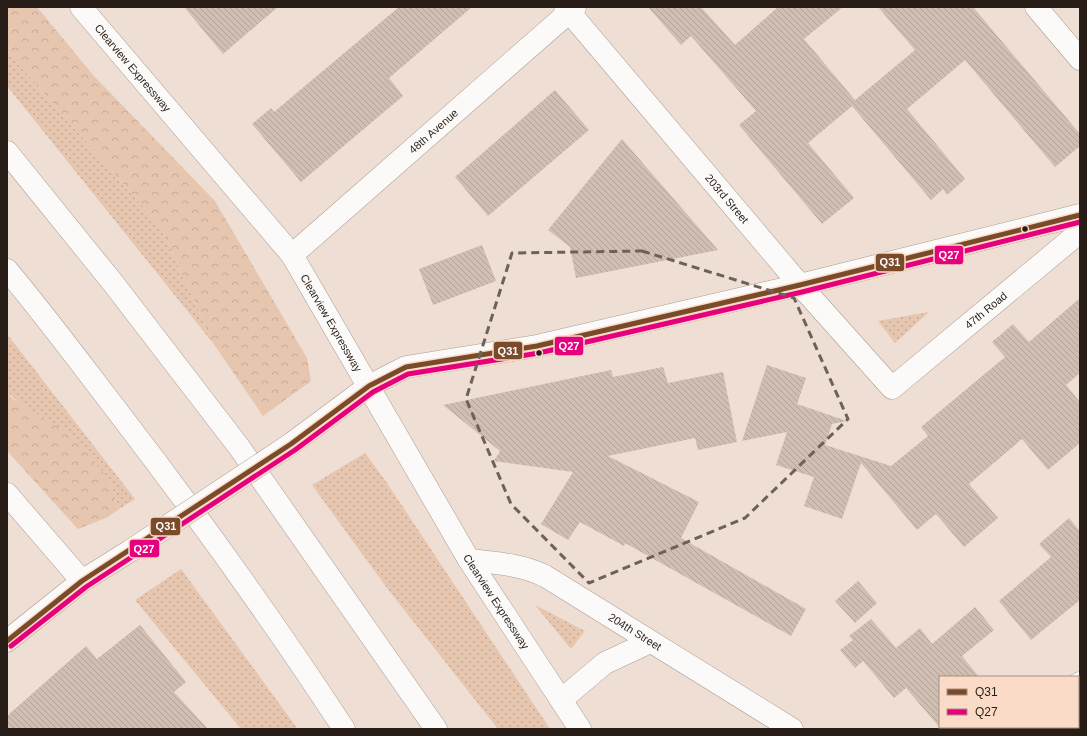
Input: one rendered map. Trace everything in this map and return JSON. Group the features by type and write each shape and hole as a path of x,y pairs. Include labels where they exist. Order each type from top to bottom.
{"main road":[{"name":"Clearview Expressway","path":"81,7 292,255 469,560 580,729"},
{"path":"1036,7 1080,58"},
{"name":"48th Avenue","path":"292,255 570,9"},
{"name":"203rd Street","path":"570,9 800,285 892,388"},
{"path":"7,152 113,283 239,447 436,729"},
{"path":"7,641 82,581 291,444 369,386 406,367 537,346 800,285 1080,215"},
{"name":"47th Road","path":"892,388 1080,232"},
{"path":"7,270 32,300 166,475 301,664 344,729"},
{"path":"7,494 82,581"},
{"name":"204th Street","path":"469,560 529,568 545,576 792,729"},
{"path":"561,700 605,663 650,642"}],"highlighted area":[{"path":"642,251 794,298 848,419 745,518 589,583 511,504 466,399 512,253"}],"green space":[{"path":"7,7 37,7 93,75 215,201 307,358 311,381 263,416 213,343 161,227 7,51"},
{"path":"7,51 161,227 213,343 7,86"},
{"path":"929,312 895,343 878,321"},
{"path":"7,334 135,499 119,509 109,479 7,392"},
{"path":"7,392 12,398 73,436 109,479 119,509 108,517 78,529 7,451"},
{"path":"365,453 387,483 550,729 498,729 387,588 312,485"},
{"path":"181,569 298,729 241,729 135,600"},
{"path":"535,605 585,631 571,649"}],"building":[{"path":"184,7 278,7 223,54"},
{"path":"399,7 472,7 389,78 403,96 301,182 252,124 271,108 274,112"},
{"path":"648,7 701,7 735,45 778,7 843,7 804,39 855,100 915,50 878,7 973,7 1080,134 1080,146 1055,167 965,60 907,109 965,179 947,195 943,189 931,200 852,106 808,143 854,198 822,224 739,125 756,111 691,36 681,45"},
{"path":"555,90 589,130 488,216 455,177"},
{"path":"622,139 718,250 576,278 570,247 548,230"},
{"path":"482,245 496,281 433,305 419,269"},
{"path":"1080,298 1080,373 1066,385 1080,402 1080,443 1048,470 1022,439 969,484 998,518 964,547 936,514 917,530 861,463 842,519 804,506 814,477 776,465 787,432 742,441 767,365 806,378 797,404 847,421 832,424 825,445 891,466 928,436 921,427 1005,357 992,342 1013,324 1029,342"},
{"path":"663,367 668,383 723,372 737,442 698,450 695,438 608,456 699,502 681,538 806,609 791,636 625,543 624,546 580,522 568,540 541,524 573,472 494,461 500,451 443,405 611,370 613,377"},
{"path":"1069,518 1080,531 1080,600 1031,640 999,601 1051,557 1039,544"},
{"path":"858,581 877,603 855,623 835,601"},
{"path":"975,607 994,630 962,656 978,676 939,676 939,727 906,688 894,698 863,661 855,668 840,650 853,640 849,636 871,619 896,648 920,628 932,644"},
{"path":"140,625 186,682 174,692 208,729 7,729 7,716 86,646 97,659"}],"transit line":[{"name":"Q31","path":"7,641 82,581 291,444 369,386 406,367 537,346 800,285 1080,215"},
{"name":"Q27","path":"11,646 86,587 295,450 373,392 408,374 539,353 802,292 1080,222"}]}
